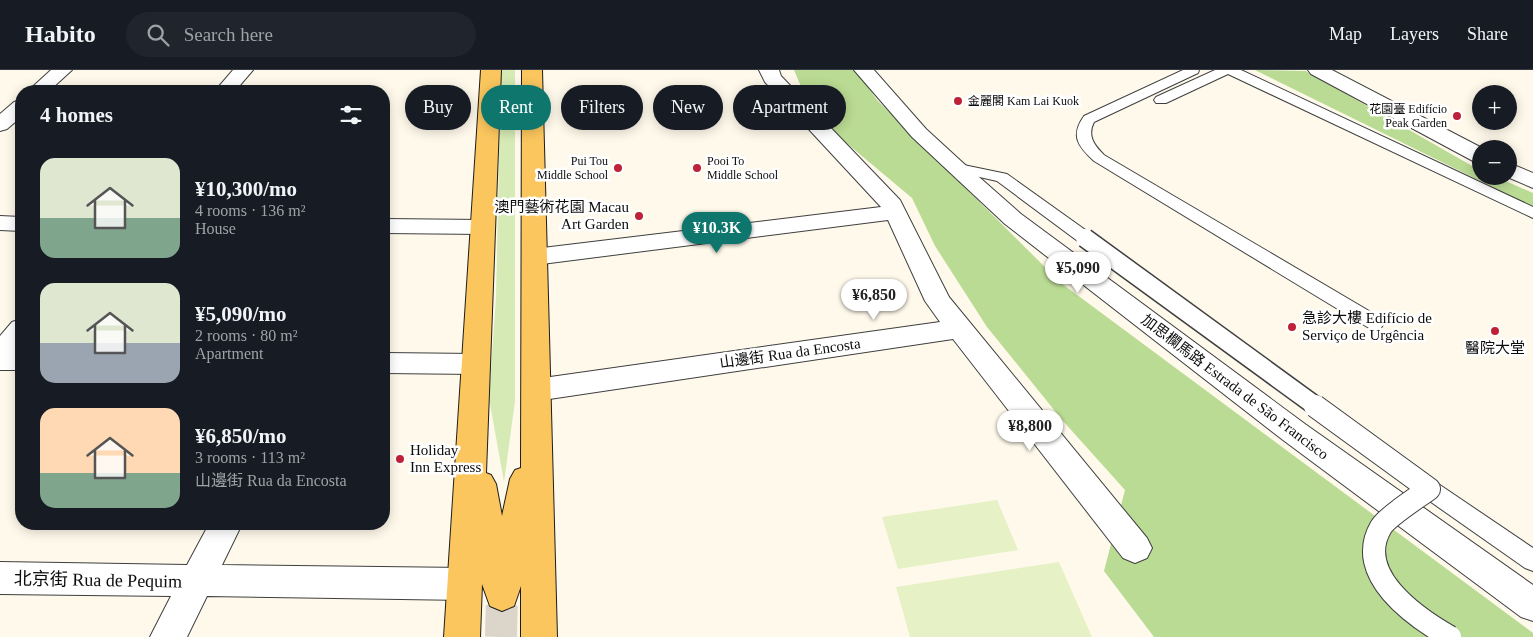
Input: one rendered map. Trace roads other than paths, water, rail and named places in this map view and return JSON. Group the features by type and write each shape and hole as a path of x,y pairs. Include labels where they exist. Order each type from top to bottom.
{"main road":[{"path":"462,637 491,70"},
{"path":"532,70 539,637"},
{"path":"472,439 502,595 537,429"}],"street":[{"path":"45,85 62,70"},
{"path":"230,85 243,70"},
{"path":"769,70 772,78 892,205 938,301 1136,548"},
{"name":"加思欄馬路 Estrada de São Francisco","path":"864,70 894,106 954,167 1013,219 1280,422 1533,605"},
{"path":"1318,70 1472,151"},
{"path":"0,103 15,104"},
{"path":"0,125 15,111"},
{"path":"1517,174 1533,181"},
{"path":"534,257 895,212"},
{"path":"0,224 15,224"},
{"path":"390,226 483,227"},
{"name":"山邊街 Rua da Encosta","path":"536,390 960,329"},
{"path":"0,354 15,336"},
{"path":"0,360 15,360"},
{"path":"390,363 476,364"},
{"path":"168,637 223,530"},
{"name":"北京街 Rua de Pequim","path":"0,578 465,584"}],"lane":[{"path":"1193,70 1089,119 1084,127 1083,137 1087,146 1099,158 1375,323"},
{"path":"1161,100 1225,70"},
{"path":"1231,70 1260,89 1533,213"},
{"path":"954,167 1002,177 1429,489 1533,560"},
{"path":"1429,489 1382,525 1374,540 1374,554 1378,570 1384,582 1402,604 1426,624 1450,637"}],"tunnel":[{"path":"501,637 502,595"}],"place":[{"name":"金麗閣 Kam Lai Kuok","path":"958,101"},
{"name":"花園臺 Edifício Peak Garden","path":"1457,116"},
{"name":"Pui Tou Middle School","path":"618,168"},
{"name":"Pooi To Middle School","path":"697,168"},
{"name":"澳門藝術花園 Macau Art Garden","path":"639,216"},
{"name":"急診大樓 Edifício de Serviço de Urgência","path":"1292,327"},
{"name":"醫院大堂","path":"1495,331"},
{"name":"Holiday Inn Express","path":"400,459"}]}
